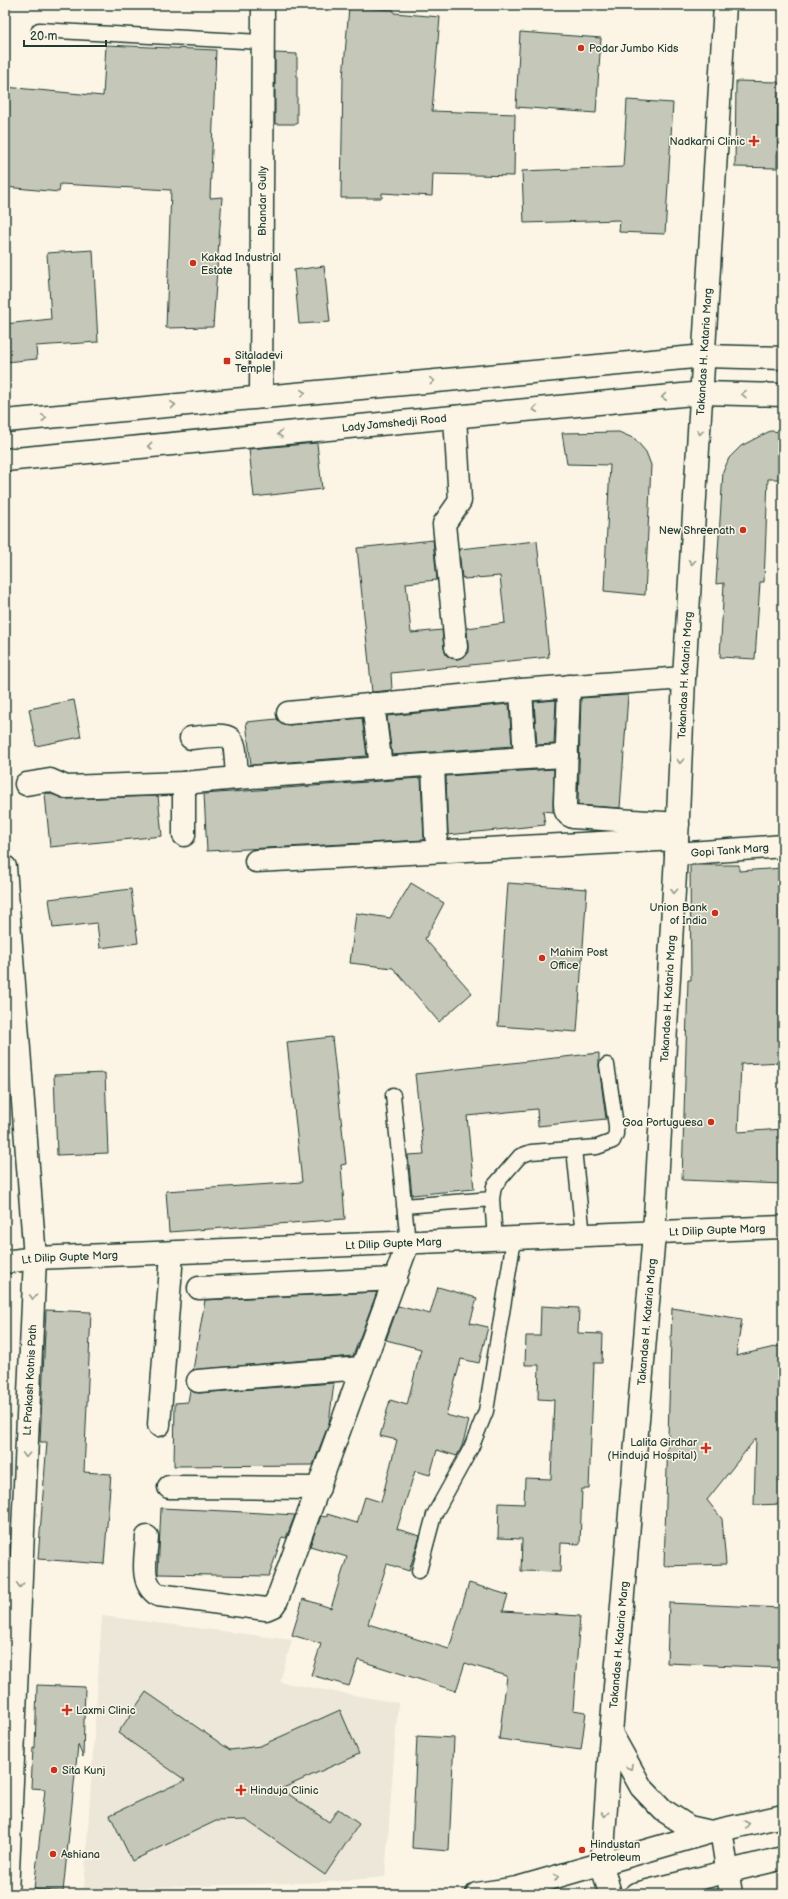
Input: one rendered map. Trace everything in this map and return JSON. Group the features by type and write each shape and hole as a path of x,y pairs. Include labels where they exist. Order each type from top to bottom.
{"street":[{"name":"Bhandar Gully","path":"261,397 263,5"},
{"name":"Takandas H. Kataria Marg","path":"610,1894 602,1864 611,1733 654,1234 677,839 684,678 703,393 725,5"},
{"path":"5,421 705,356 783,358"},
{"name":"Lady Jamshedji Road","path":"5,460 703,393 783,395"},
{"path":"455,417 460,501 444,524 456,647"},
{"path":"288,713 521,690 684,678"},
{"path":"569,686 565,810 568,815 677,839"},
{"path":"521,690 525,758"},
{"path":"373,704 381,767"},
{"path":"191,738 223,734 232,739 234,744 237,778"},
{"path":"26,784 50,780 66,786 184,783 381,767 566,756"},
{"path":"433,765 436,836"},
{"path":"184,783 184,836"},
{"path":"256,861 677,839"},
{"name":"Gopi Tank Marg","path":"677,839 783,846"},
{"name":"Lt Prakash Kotnis Path","path":"5,866 35,1258 7,1894"},
{"name":"Lt Dilip Gupte Marg","path":"5,1262 35,1258 172,1254 408,1243 654,1234 783,1227"},
{"path":"147,1537 145,1577 148,1586 158,1595 266,1609 273,1606 278,1600 408,1243"},
{"path":"159,1424 172,1254"},
{"path":"199,1288 396,1279"},
{"path":"198,1381 362,1368"},
{"path":"169,1487 319,1488"},
{"path":"611,1733 641,1787 663,1810 689,1827 716,1831"},
{"path":"477,1894 517,1888 716,1831 783,1816"},
{"path":"716,1831 727,1870 731,1894"},
{"path":"636,1894 680,1889 727,1870 783,1858"}],"lane":[{"path":"39,30 262,42"},
{"path":"419,1571 434,1515 471,1448 486,1411 505,1239 492,1199 494,1186 508,1168 520,1156 531,1152 597,1148 613,1141 616,1134 616,1126 607,1065"},
{"path":"393,1095 408,1243"},
{"path":"574,1149 583,1236"},
{"path":"404,1206 492,1199"}],"shaded area":[{"name":"Hinduja Clinic","path":"102,1616 292,1640 280,1682 398,1703 385,1877 328,1882 84,1889"}],"building":[{"path":"349,7 394,10 394,13 440,17 432,111 515,114 514,176 433,174 432,196 382,193 382,198 341,198 343,78"},
{"path":"520,32 601,38 596,113 516,107"},
{"path":"106,45 216,50 210,198 222,197 213,327 166,328 171,190 60,184 59,192 5,187 5,87 103,96"},
{"path":"275,53 297,54 297,124 275,124"},
{"path":"736,81 778,82 777,168 735,167"},
{"path":"627,100 673,103 665,234 619,232 620,220 524,223 522,171 623,167"},
{"path":"93,250 98,342 36,346 37,359 5,362 5,324 51,319 47,253"},
{"path":"324,266 330,322 299,324 294,270"},
{"name":"New Shreenath","path":"770,431 783,432 783,479 768,479 764,582 760,582 755,659 720,657 724,583 716,584 723,472 729,458 741,446"},
{"path":"619,432 635,439 646,452 651,465 645,595 604,591 610,465 567,464 562,433"},
{"path":"317,443 322,489 254,497 249,449"},
{"path":"433,540 437,580 406,583 411,633 442,630 446,655 457,659 464,657 468,652 467,628 505,623 500,576 462,578 459,549 537,541 549,657 391,673 392,690 372,692 357,548"},
{"path":"628,695 620,808 578,805 581,698"},
{"path":"74,700 81,737 36,746 29,709"},
{"path":"556,700 554,744 537,745 534,702"},
{"path":"509,704 512,746 392,755 387,716"},
{"path":"362,718 367,756 251,765 246,722 277,719 283,724 289,725"},
{"path":"554,769 553,812 543,811 545,825 448,835 446,776"},
{"path":"421,778 424,840 207,851 204,794"},
{"path":"48,793 66,799 158,796 162,836 50,847 45,794"},
{"path":"690,865 739,865 739,871 783,868 783,1062 741,1064 738,1132 783,1129 783,1184 682,1180 688,980 691,980"},
{"path":"411,883 444,903 425,939 472,993 439,1022 393,968 350,963 356,913 390,918"},
{"name":"Mahim Post Office","path":"508,883 587,889 577,1032 498,1026"},
{"path":"131,889 138,943 100,948 97,923 53,928 49,899"},
{"path":"332,1037 346,1164 341,1165 345,1219 169,1232 166,1191 302,1182 287,1042"},
{"path":"599,1053 599,1066 606,1119 538,1126 537,1109 467,1116 474,1189 412,1195 408,1155 424,1154 415,1074"},
{"path":"105,1073 108,1153 57,1155 54,1075"},
{"path":"438,1287 477,1298 470,1323 488,1327 479,1363 461,1359 446,1415 469,1421 462,1446 457,1456 437,1450 430,1475 415,1471 397,1529 420,1536 409,1571 387,1564 368,1624 449,1649 469,1583 508,1595 503,1611 580,1616 573,1710 586,1712 581,1750 499,1739 507,1676 465,1663 456,1691 358,1660 349,1686 311,1675 321,1644 292,1635 303,1599 331,1608 347,1557 310,1546 321,1516 327,1517 327,1514 357,1523 365,1497 381,1502 397,1440 380,1436 390,1400 407,1405 421,1349 386,1340 398,1306 430,1314"},
{"path":"377,1292 353,1356 193,1370 205,1300"},
{"path":"541,1306 579,1308 578,1333 603,1334 602,1363 594,1363 589,1489 582,1489 580,1544 561,1543 560,1572 521,1571 522,1539 498,1538 499,1503 524,1504 525,1478 551,1479 554,1400 538,1399 539,1365 525,1365 526,1336 540,1336"},
{"name":"Lalita Girdhar (Hinduja Hospital)","path":"672,1308 742,1319 736,1356 783,1345 783,1504 754,1505 756,1438 707,1500 722,1519 726,1564 664,1566"},
{"path":"46,1310 91,1312 84,1472 111,1474 104,1564 38,1559 47,1442 40,1442"},
{"path":"334,1383 329,1423 313,1465 174,1466 175,1403 188,1402 190,1390 199,1393"},
{"path":"161,1508 295,1515 286,1538 282,1537 269,1576 158,1574"},
{"path":"669,1603 783,1608 783,1668 667,1663"},
{"path":"37,1685 85,1687 83,1757 78,1745 63,1892 34,1889 45,1789 31,1788 33,1748 35,1748"},
{"path":"146,1692 230,1750 260,1746 340,1710 359,1754 281,1789 329,1822 338,1809 359,1824 325,1875 246,1820 216,1821 132,1861 110,1815 185,1780 118,1733"},
{"path":"417,1736 454,1738 449,1851 412,1848"}],"place":[{"name":"Podar Jumbo Kids","path":"581,48"},
{"name":"Nadkarni Clinic","path":"754,141"},
{"name":"Kakad Industrial Estate","path":"193,263"},
{"name":"Sitaladevi Temple","path":"227,361"},
{"name":"New Shreenath","path":"743,530"},
{"name":"Union Bank of India","path":"715,913"},
{"name":"Mahim Post Office","path":"542,958"},
{"name":"Goa Portuguesa","path":"711,1122"},
{"name":"Lalita Girdhar (Hinduja Hospital)","path":"706,1448"},
{"name":"Laxmi Clinic","path":"67,1710"},
{"name":"Sita Kunj","path":"54,1770"},
{"name":"Hinduja Clinic","path":"241,1790"},
{"name":"Hindustan Petroleum","path":"582,1850"},
{"name":"Ashiana","path":"53,1854"}]}
